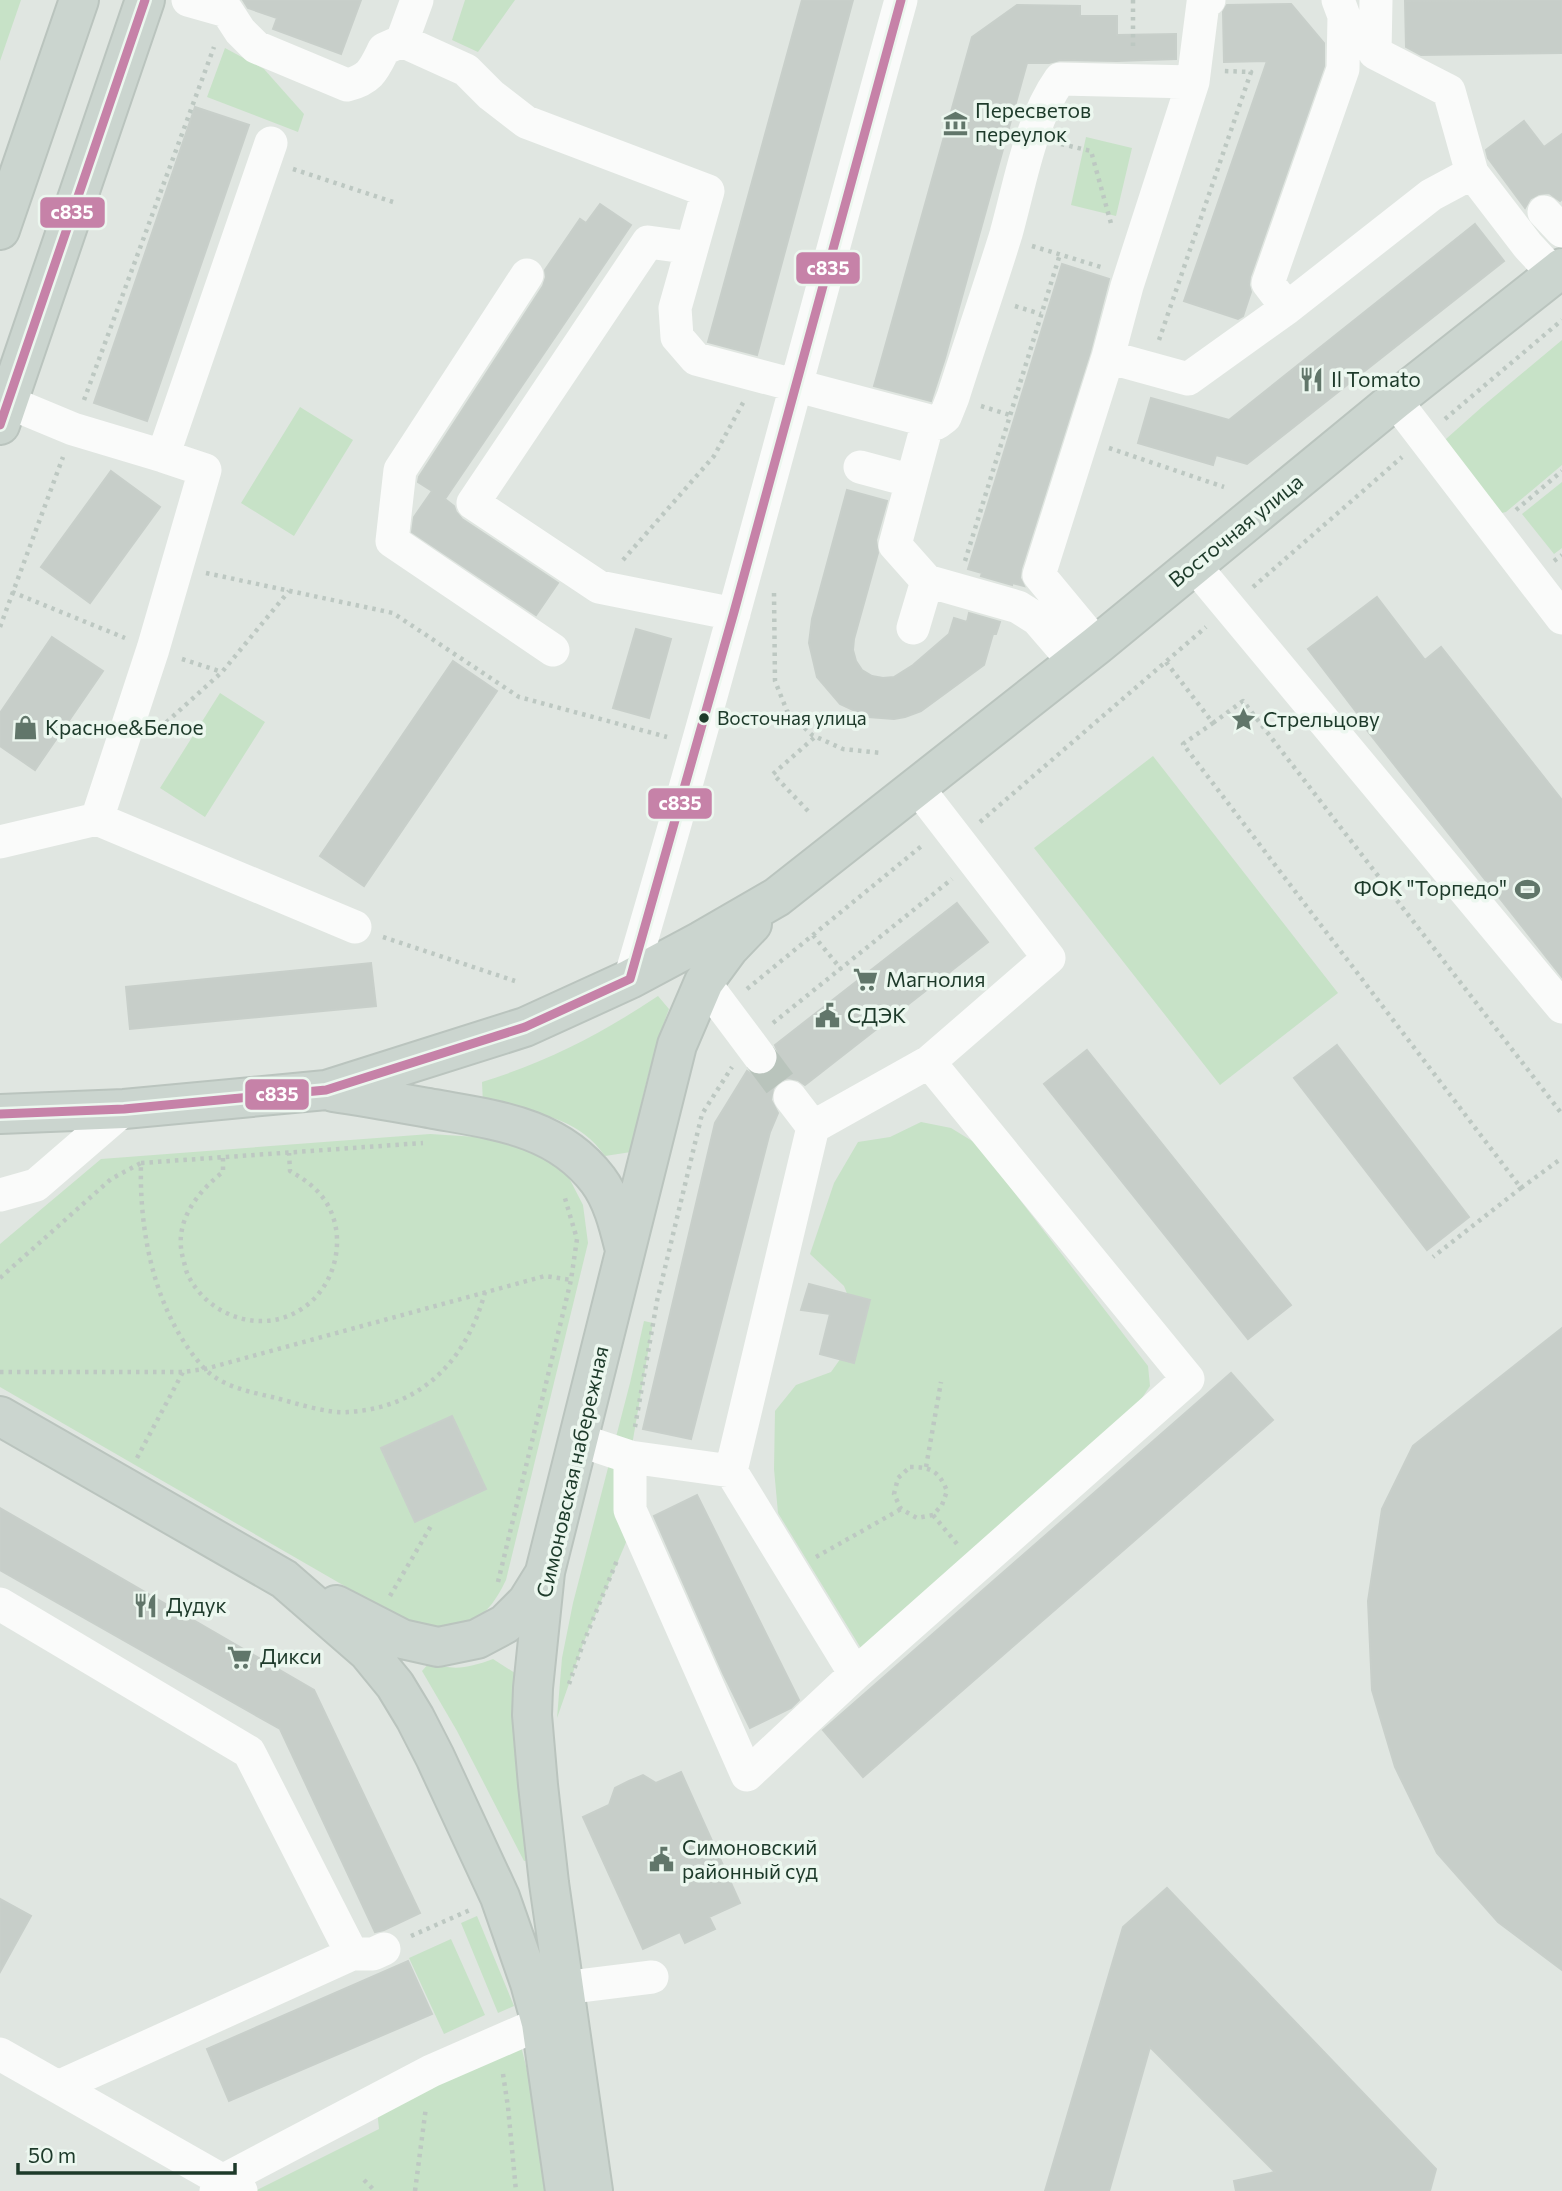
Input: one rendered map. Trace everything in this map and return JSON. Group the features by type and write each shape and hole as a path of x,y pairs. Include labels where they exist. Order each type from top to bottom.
{"main road":[{"path":"0,230 79,0"},
{"path":"4,414 145,0"},
{"name":"Восточная улица","path":"0,1115 124,1109 326,1090 525,1027 701,941 777,897 1086,654 1395,400 1558,271"},
{"name":"Восточная улица","path":"713,995 729,948 777,897"},
{"name":"Симоновская набережная","path":"557,2009 532,1715 545,1572 677,1045 713,995"},
{"path":"326,1090 507,1122 543,1136 572,1153 598,1181 616,1214 625,1250"},
{"path":"0,1416 284,1579 402,1639 438,1647 477,1639 505,1623 527,1602 545,1572"},
{"path":"284,1579 368,1652 395,1685 415,1717 435,1757 488,1902 530,1983 557,2009 593,2191"},
{"path":"557,2009 565,2191"}],"street":[{"path":"188,0 227,11 240,31 256,47 348,85 362,81 372,71 384,49 402,41 417,0"},
{"path":"630,978 734,614 901,0"},
{"path":"1086,654 1039,575 1194,76 1203,3 1209,0"},
{"path":"1287,308 1268,283 1343,69 1344,16 1338,0"},
{"path":"1376,0 1375,53 1449,91 1472,173 1528,246 1558,271"},
{"path":"402,41 466,70 491,95 526,122 708,191 676,308 677,337 696,359 937,423 945,417 1005,237 1048,95 1060,79 1133,80 1194,76"},
{"path":"163,456 268,151"},
{"path":"1108,357 1188,379 1287,308 1431,195 1472,173"},
{"path":"692,248 648,242 473,503 599,587 734,614"},
{"path":"527,275 400,470 391,541 553,650"},
{"path":"1395,400 1562,618"},
{"path":"4,414 73,429 205,470 153,649 97,819"},
{"path":"928,422 895,545 927,581 1018,607 1086,654"},
{"path":"860,467 912,481"},
{"path":"1194,565 1562,1007"},
{"path":"912,628 927,581"},
{"path":"855,1674 731,1471 813,1127 929,1062 1049,958 917,787"},
{"path":"0,842 97,819 355,927"},
{"path":"713,995 760,1057"},
{"path":"630,1457 630,1510 747,1775 855,1674 1188,1379 929,1062"},
{"path":"790,1097 813,1127"},
{"path":"0,1195 36,1185 124,1109"},
{"path":"579,1440 630,1457 731,1471"},
{"path":"0,1604 249,1752 382,1946 58,2088"},
{"path":"0,2054 226,2188 431,2071 557,2009 652,1977"}],"path":[{"path":"1133,0 1133,80"},
{"path":"0,627 227,11"},
{"path":"1150,369 1251,72 1194,76"},
{"path":"1034,137 1090,151 1115,237"},
{"path":"268,151 393,202"},
{"path":"1005,237 1125,274 1127,286"},
{"path":"962,570 1060,254"},
{"path":"599,587 714,456 758,376"},
{"path":"1082,439 1224,487"},
{"path":"1493,529 1562,471"},
{"path":"178,566 393,613 519,697 667,737"},
{"path":"713,995 813,935 952,833 1166,662 1270,572"},
{"path":"774,581 775,681 788,711 812,735 844,749 881,753"},
{"path":"152,735 222,672 289,591"},
{"path":"12,592 153,649 222,672"},
{"path":"1166,662 1213,723"},
{"path":"1521,1188 1183,744 1243,701 1562,1114"},
{"path":"808,811 773,774 816,736"},
{"path":"355,927 515,981"},
{"path":"813,935 841,969"},
{"path":"0,1278 111,1180 141,1164 429,1143"},
{"path":"223,1158 223,1172 194,1200 183,1224 181,1251 189,1278 205,1299 227,1314 253,1321 265,1321 278,1320 300,1310 319,1294 332,1273 337,1250 336,1225 326,1203 311,1184 290,1171 289,1153"},
{"path":"1433,1257 1562,1157"},
{"path":"141,1164 142,1225 151,1263 168,1309 180,1334 205,1369 227,1384 299,1404 347,1413 396,1404 428,1385 454,1358 471,1331 485,1292"},
{"path":"494,1589 499,1581 571,1280 578,1239 563,1192"},
{"path":"0,1372 183,1372 205,1369 545,1276 571,1280"},
{"path":"630,1457 657,1301"},
{"path":"125,1452 137,1458 183,1372"},
{"path":"926,1467 941,1382"},
{"path":"910,1467 926,1467 941,1478 947,1491 933,1516 916,1518 901,1509 894,1494 898,1478 910,1467"},
{"path":"792,1570 901,1509"},
{"path":"566,1693 583,1644 635,1521"},
{"path":"386,1603 431,1526"},
{"path":"382,1946 488,1902"},
{"path":"415,2191 431,2071"},
{"path":"508,2107 516,2191"},
{"path":"365,2180 375,2191"}],"green space":[{"path":"0,0 21,0 0,61"},
{"path":"465,0 515,0 478,52 452,40"},
{"path":"225,48 264,69 304,114 298,132 207,97"},
{"path":"1086,137 1132,148 1116,216 1071,205"},
{"path":"1562,340 1562,465 1506,512 1493,515 1437,447"},
{"path":"300,407 353,440 294,536 241,503"},
{"path":"1562,482 1562,548 1554,554 1522,514"},
{"path":"220,693 265,722 205,817 160,788"},
{"path":"1153,756 1338,993 1220,1085 1034,848"},
{"path":"658,996 669,1009 652,1062 631,1152 605,1156 580,1131 566,1123 534,1112 483,1104 482,1082 573,1046"},
{"path":"921,1122 951,1128 977,1144 1148,1366 1150,1386 1128,1419 862,1650 778,1513 774,1469 775,1411 796,1385 831,1372 848,1348 859,1324 844,1286 810,1254 834,1183 858,1142 890,1137"},
{"path":"430,1134 509,1139 541,1153 567,1174 583,1205 588,1243 506,1580 491,1606 475,1619 426,1633 0,1387 0,1244 101,1159"},
{"path":"644,1321 653,1323 630,1457 635,1521 583,1644 557,1718 562,1658 573,1603"},
{"path":"493,1659 518,1675 537,1858 524,1861 457,1731 422,1671 429,1663 461,1667"},
{"path":"477,1916 514,2006 498,2013 461,1923"},
{"path":"451,1939 485,2015 444,2034 409,1958"},
{"path":"518,2034 539,2118 548,2191 255,2191 379,2129 376,2100"}],"building":[{"path":"243,0 361,0 341,54 273,29 277,18 248,8"},
{"path":"802,0 853,0 757,355 708,342"},
{"path":"1562,0 1562,53 1421,55 1406,47 1405,1"},
{"path":"1291,4 1324,43 1324,66 1250,277 1251,292 1243,316 1238,319 1184,301 1267,61 1224,62 1223,12 1227,5"},
{"path":"1017,5 1080,6 1080,16 1117,16 1117,35 1176,34 1176,59 1060,60 1027,63 931,401 874,386 972,37"},
{"path":"195,107 249,125 147,421 94,403"},
{"path":"1524,121 1544,147 1562,134 1560,201 1549,193 1539,194 1530,199 1525,208 1488,158 1486,150"},
{"path":"600,204 631,225 445,499 454,506 462,519 558,583 536,615 412,532 414,517 432,491 418,482 543,286 545,270 580,219 586,223"},
{"path":"1475,224 1504,261 1247,464 1216,455 1213,465 1138,443 1151,398 1229,420"},
{"path":"1062,264 1109,279 1090,352 1021,569 1020,578 1024,586 1012,585 981,576 982,573 968,569"},
{"path":"111,471 160,507 90,603 41,567"},
{"path":"847,490 887,501 876,540 878,553 854,639 853,650 862,670 872,676 894,677 913,665 949,634 954,618 967,622 969,613 1000,622 996,634 993,634 984,665 921,711 905,717 868,717 840,704 817,677 809,643 812,619"},
{"name":"ФОК \"Торпедо\"","path":"1377,597 1425,660 1441,647 1562,800 1562,977 1355,715 1357,713 1308,649"},
{"path":"636,629 671,639 649,718 613,708"},
{"path":"52,637 103,671 35,770 0,746 0,713"},
{"path":"453,661 497,691 364,886 320,856"},
{"path":"957,903 988,942 805,1085 788,1078 779,1081 773,1089 771,1100 778,1113 770,1132 691,1439 643,1429 715,1123 747,1071 763,1076 771,1073 777,1065 779,1054 775,1045"},
{"path":"371,963 376,1006 130,1029 126,987"},
{"path":"1337,1045 1469,1217 1427,1250 1294,1078"},
{"path":"1087,1050 1291,1305 1248,1339 1044,1084"},
{"path":"809,1284 870,1300 854,1363 820,1354 830,1314 801,1310"},
{"path":"1562,1328 1562,1970 1498,1922 1437,1853 1395,1767 1372,1690 1368,1601 1382,1509 1413,1446"},
{"path":"1231,1373 1273,1420 863,1777 823,1730"},
{"path":"452,1416 486,1489 415,1522 381,1448"},
{"path":"697,1495 799,1700 791,1708 750,1728 654,1516"},
{"path":"0,1508 314,1690 420,1913 375,1932 280,1729 0,1570"},
{"name":"Симоновский районный суд","path":"681,1772 740,1903 709,1917 715,1929 685,1943 680,1932 643,1949 583,1817 609,1805 615,1788 629,1781 643,1775 656,1783"},
{"path":"1167,1888 1436,2169 1430,2191 1236,2191 1234,2181 1275,2172 1150,2047 1109,2191 1045,2191 1123,1927"},
{"path":"0,1899 31,1916 0,1972"},
{"path":"408,1961 432,2014 229,2101 207,2049"}],"tunnel":[{"path":"760,1057 790,1097"}],"transit line":[{"name":"с835","path":"0,425 145,0"},
{"name":"с835","path":"0,1114 124,1109 326,1090 525,1027 630,979 734,612 901,0"}],"place":[{"name":"Пересветов переулок","path":"955,123"},
{"name":"Il Tomato","path":"1311,380"},
{"name":"Восточная улица","path":"704,718"},
{"name":"Стрельцову","path":"1243,720"},
{"name":"Красное&Белое","path":"25,728"},
{"name":"ФОК \"Торпедо\"","path":"1527,889"},
{"name":"Магнолия","path":"866,980"},
{"name":"СДЭК","path":"827,1016"},
{"name":"Дудук","path":"146,1606"},
{"name":"Дикси","path":"240,1657"},
{"name":"Симоновский районный суд","path":"662,1860"}]}
